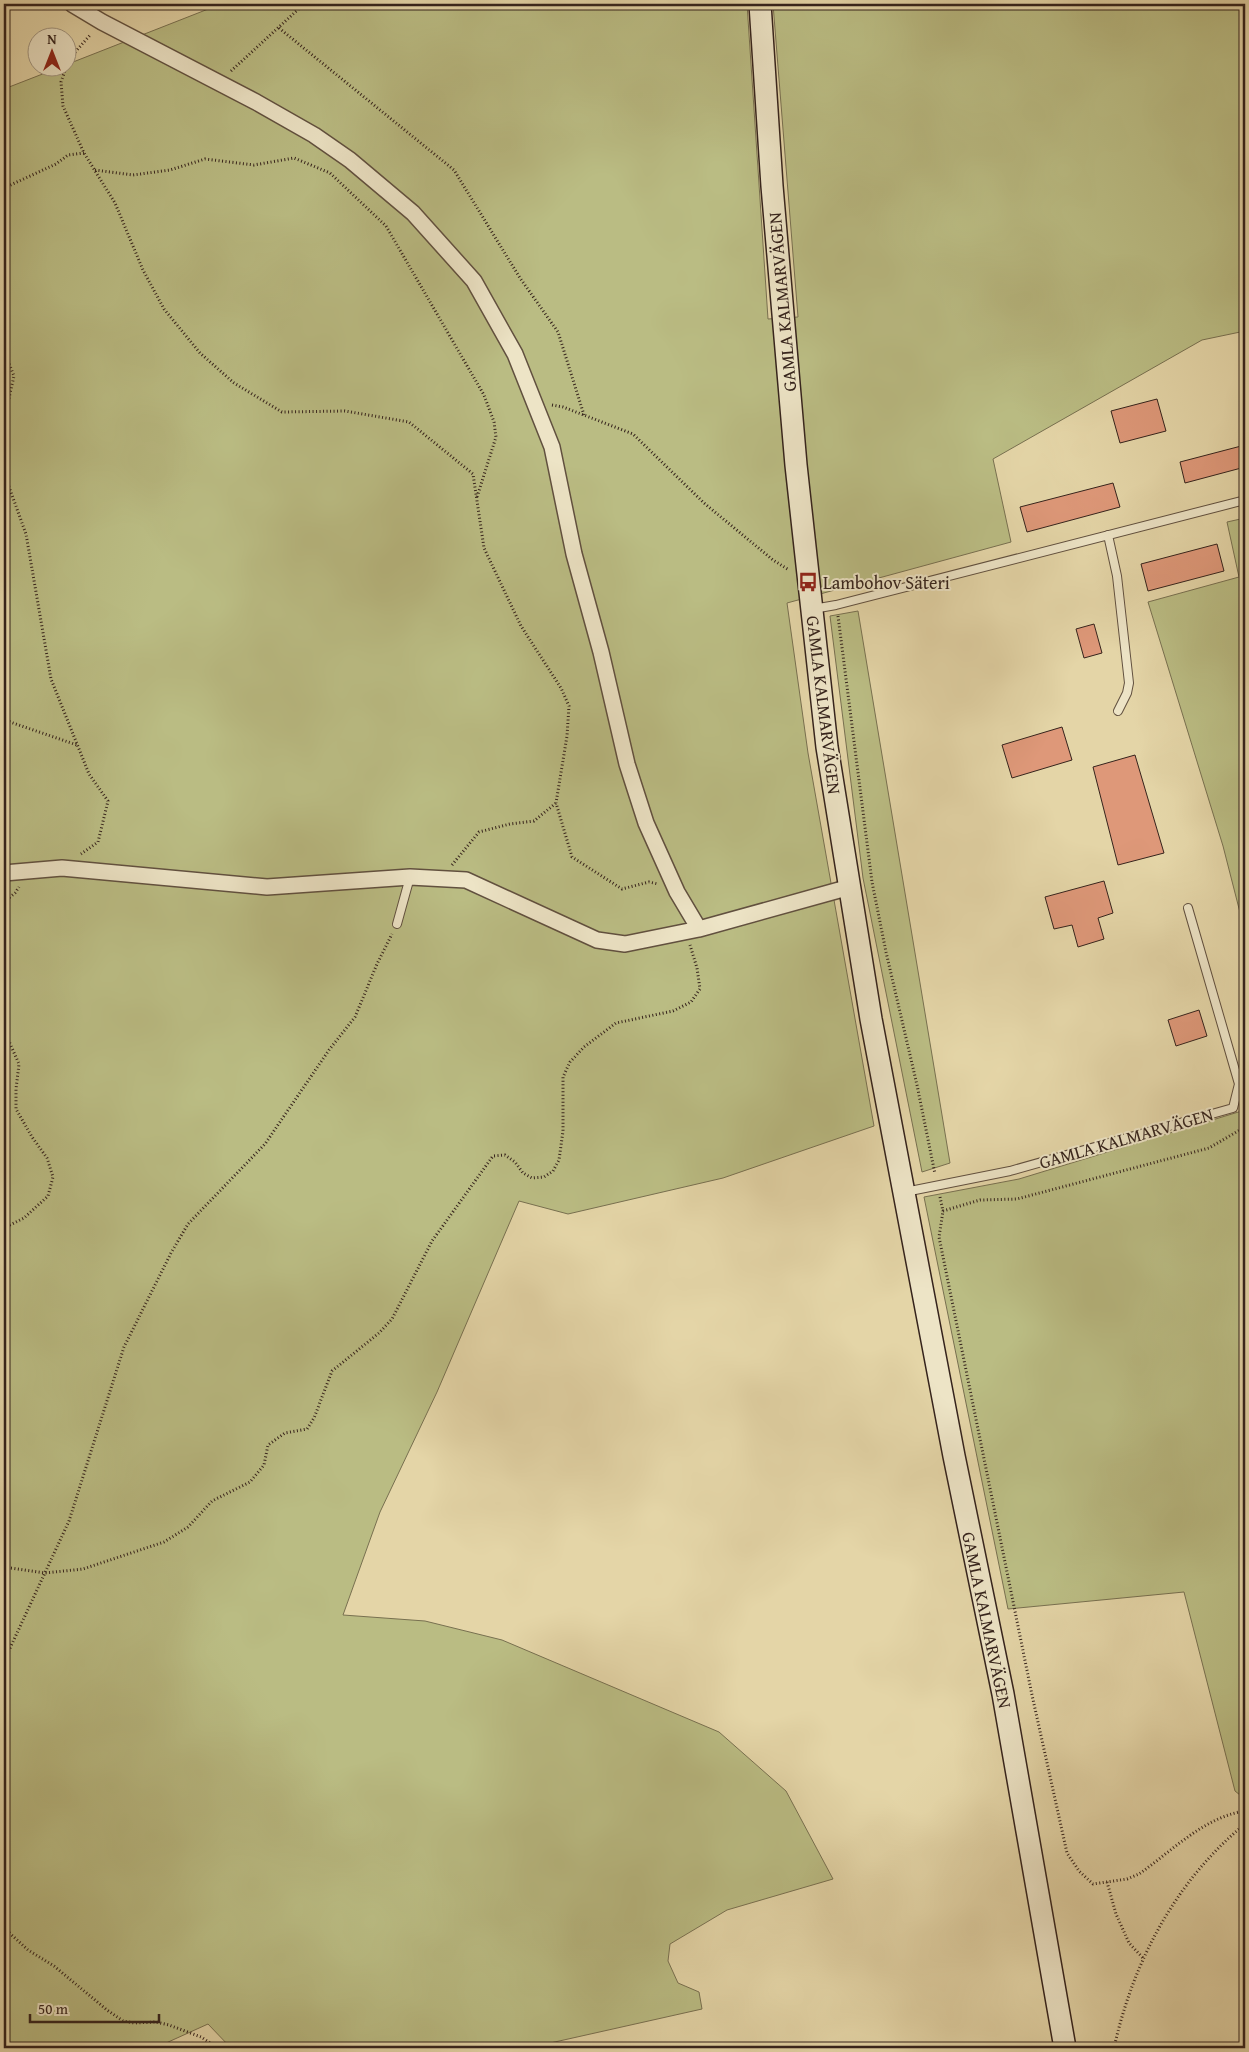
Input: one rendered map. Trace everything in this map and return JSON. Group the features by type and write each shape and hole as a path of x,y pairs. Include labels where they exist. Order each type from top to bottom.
{"street":[{"path":"72,4 102,22 314,135 350,160 413,213 474,281 515,354 552,447 574,554 630,772 646,823 678,892 693,930"},
{"name":"GAMLA KALMARVÄGEN","path":"760,4 772,186 807,573 827,747 870,1019 954,1456 1003,1694 1065,2048"},
{"path":"4,873 62,868 267,887 410,877 466,880 597,940 625,944 693,930 850,887"}],"lane":[{"path":"811,609 836,605 1245,500"},
{"path":"1108,535 1117,576 1129,683 1127,693 1118,711"},
{"path":"397,924 410,877"},
{"name":"GAMLA KALMARVÄGEN","path":"903,1192 1010,1171 1233,1108 1239,1084 1188,908"}],"path":[{"path":"218,83 304,4"},
{"path":"78,49 102,22"},
{"path":"278,28 454,170 520,278 558,332 584,415"},
{"path":"62,78 61,82 63,106 84,152 114,203 143,270 164,309 200,353 234,383 282,412 345,411 409,422 473,474 484,548 521,626 561,688 569,706 567,736 556,803 572,857 622,889 649,882 663,885"},
{"path":"4,188 56,164 68,155 84,152"},
{"path":"94,170 133,175 170,170 205,159 254,166 294,158 330,173 386,226 484,394 494,422 496,437 476,500"},
{"path":"4,352 14,376 4,420"},
{"path":"534,403 563,407 633,434 704,503 773,560 789,570 807,573"},
{"path":"4,474 26,534 51,679 89,774 108,801 98,842 62,868"},
{"path":"836,605 872,882 943,1211 939,1237 1032,1695 1067,1853 1079,1871 1093,1884 1107,1882 1139,1874 1207,1824 1230,1815 1245,1812"},
{"path":"4,716 10,722 78,745"},
{"path":"441,878 479,832 510,824 534,821 556,803"},
{"path":"4,1661 70,1521 124,1348 171,1253 188,1224 264,1144 329,1050 355,1017 377,964 397,924"},
{"path":"4,1568 45,1572 83,1569 164,1542 188,1527 212,1501 250,1482 264,1465 268,1445 285,1434 307,1430 314,1418 332,1371 379,1333 392,1318 432,1240 493,1156 505,1154 515,1162 523,1173 532,1178 544,1178 553,1171 559,1160 563,1131 563,1077 570,1062 584,1047 616,1023 673,1011 691,1002 700,989 693,930"},
{"path":"4,1030 19,1064 16,1109 47,1158 53,1177 48,1196 24,1218 4,1228"},
{"path":"943,1211 980,1200 1017,1199 1209,1148 1245,1127"},
{"path":"1114,2048 1120,2019 1143,1958 1159,1927 1193,1876 1245,1824"},
{"path":"1107,1882 1116,1914 1129,1943 1143,1958"},
{"path":"4,1928 28,1950 54,1966 123,2021 134,2024 156,2022 201,2037 218,2048"}],"green space":[{"path":"221,4 747,4 768,319 798,317 773,4 1245,4 1245,331 1202,340 993,459 1011,542 787,603 808,753 874,1126 723,1178 568,1214 519,1201 437,1392 380,1512 343,1615 425,1621 502,1640 719,1732 786,1791 833,1879 727,1910 670,1944 668,1961 678,1983 699,1992 702,2009 528,2048 231,2048 208,2024 155,2048 4,2048 4,89 32,78 78,78 78,60"},
{"path":"1245,518 1245,932 1223,846 1148,602 1239,577 1227,522"},
{"path":"858,611 950,1163 922,1172 863,878 830,616"},
{"path":"1245,1110 1245,1799 1235,1791 1184,1592 1008,1609 924,1197 1019,1179"}],"building":[{"path":"1157,399 1166,431 1120,443 1111,411"},
{"path":"1245,445 1245,467 1185,483 1180,462"},
{"path":"1113,483 1120,507 1027,532 1020,507"},
{"path":"1217,544 1224,571 1148,591 1141,564"},
{"path":"1094,624 1102,653 1084,658 1076,629"},
{"path":"1062,727 1072,760 1012,778 1002,745"},
{"path":"1135,755 1164,853 1118,865 1093,767"},
{"path":"1104,881 1113,913 1098,918 1104,939 1078,947 1072,925 1054,929 1045,897"},
{"path":"1199,1010 1207,1036 1176,1046 1168,1020"}],"place":[{"name":"Lambohov Säteri","path":"808,582"}]}
